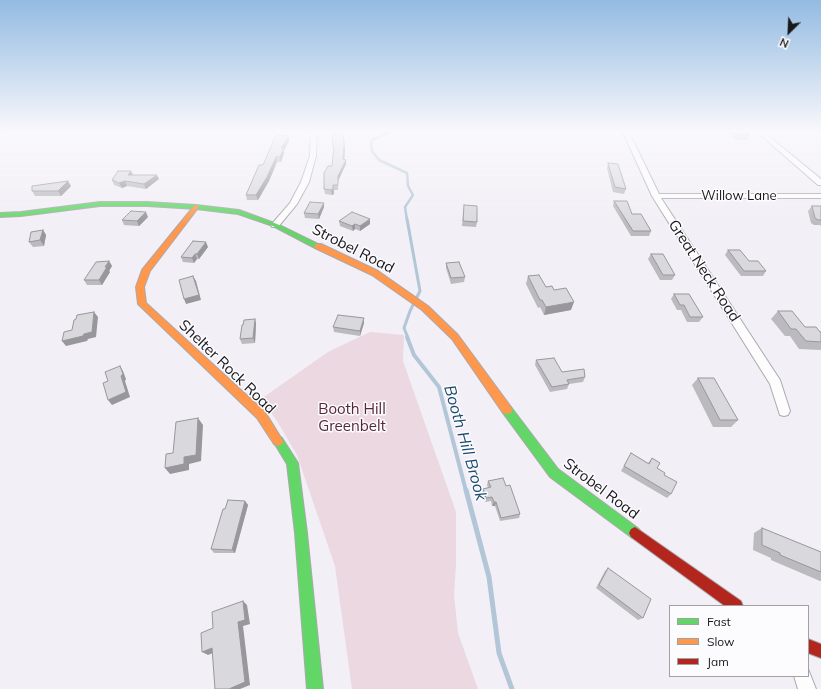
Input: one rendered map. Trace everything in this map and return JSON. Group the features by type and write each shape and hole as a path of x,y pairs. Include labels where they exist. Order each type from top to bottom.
{"street":[{"path":"275,224 293,204 305,182 311,162"},
{"name":"Great Neck Road","path":"640,162 656,196 776,383 784,411"},
{"path":"796,162 821,183"},
{"name":"Willow Lane","path":"656,196 821,196"},
{"name":"Strobel Road","path":"0,215 21,214 100,204 148,204 196,207 239,212 275,224 375,272 425,308 455,337 554,473 579,493 735,605"},
{"name":"Shelter Rock Road","path":"196,207 146,270 140,287 142,304 261,415 292,463 301,533 315,689"},
{"path":"809,646 821,650"},
{"path":"803,677 807,689"}],"green space":[{"name":"Booth Hill Greenbelt","path":"370,332 404,335 403,361 456,512 456,565 454,595 458,633 478,689 352,689 335,566 297,455 277,421 261,399 328,352"}],"building":[{"path":"264,162 274,162 256,195 246,195 259,165 263,165"},
{"path":"332,162 345,162 338,176 338,185 333,185 333,189 331,190 324,189 324,173 328,166 332,166"},
{"path":"608,163 618,164 626,189 615,187"},
{"path":"118,171 131,171 128,175 157,175 144,184 125,181 119,183 112,180"},
{"path":"68,181 58,191 32,191 32,186"},
{"path":"614,201 627,201 632,214 641,214 651,231 633,231"},
{"path":"310,202 324,203 318,214 304,213"},
{"path":"464,205 477,206 477,222 463,221"},
{"path":"812,206 821,206 821,220 815,218"},
{"path":"131,211 146,212 137,221 122,220"},
{"path":"352,212 370,219 360,226 355,224 352,226 339,221"},
{"path":"43,230 40,240 29,242 31,232"},
{"path":"193,241 206,242 192,258 181,257"},
{"path":"728,250 740,250 749,261 758,261 766,271 744,271"},
{"path":"651,254 663,254 675,275 663,275"},
{"path":"109,261 99,280 84,280 96,262"},
{"path":"459,262 465,277 451,278 446,263"},
{"path":"539,275 546,287 552,286 554,290 566,288 574,302 546,307 542,300 540,300 528,276"},
{"path":"193,276 199,295 184,299 179,280"},
{"path":"674,294 689,294 703,317 690,317 684,305 680,305"},
{"path":"778,311 792,311 805,327 816,327 821,332 821,342 806,341 796,329 791,329"},
{"path":"94,312 92,332 84,334 83,336 62,341 64,332 72,330 74,320 76,319 77,315"},
{"path":"338,315 364,318 360,331 333,327"},
{"path":"255,319 253,338 240,339 244,320"},
{"path":"554,358 562,372 584,369 585,377 567,380 569,384 552,387 536,360"},
{"path":"120,366 123,374 121,376 126,392 108,400 103,383 108,381 105,372"},
{"path":"698,378 714,378 738,420 720,420"},
{"path":"198,418 196,455 184,457 184,464 165,468 166,454 173,453 176,422"},
{"path":"631,453 649,464 652,458 660,463 657,468 665,473 664,475 677,482 671,494 624,466"},
{"path":"503,478 506,486 510,485 520,514 501,518 496,502 494,502 492,497 486,498 483,489 491,487 488,481"},
{"path":"228,500 245,501 232,550 211,549 223,509 225,509"},
{"path":"762,528 821,552 821,572 780,555 780,553 762,545"},
{"path":"608,568 651,599 643,618 599,585"},
{"path":"243,601 245,620 238,622 245,682 229,689 215,689 212,648 202,652 201,633 213,628 212,612"}],"waterway":[{"name":"Booth Hill Brook","path":"384,162 407,173 408,186 413,195 405,207 407,220"},
{"name":"Booth Hill Brook","path":"407,219 420,291 410,311 404,328 408,338"},
{"name":"Booth Hill Brook","path":"407,337 414,355 439,387 466,491"},
{"name":"Booth Hill Brook","path":"466,490 489,577 499,653 512,689"}],"traffic: fast":[{"path":"0,215 21,214 100,204 147,204 196,207 239,212 275,225 318,246"},
{"path":"507,410 554,473 635,533"},
{"path":"278,441 292,463 301,533 315,689"}],"traffic: slow":[{"path":"196,207 146,270 140,287 142,304 261,415 278,441"},
{"path":"318,246 375,273 425,308 455,337 507,410"}],"traffic: jam":[{"path":"635,533 735,605"},
{"path":"809,646 821,651"}]}
